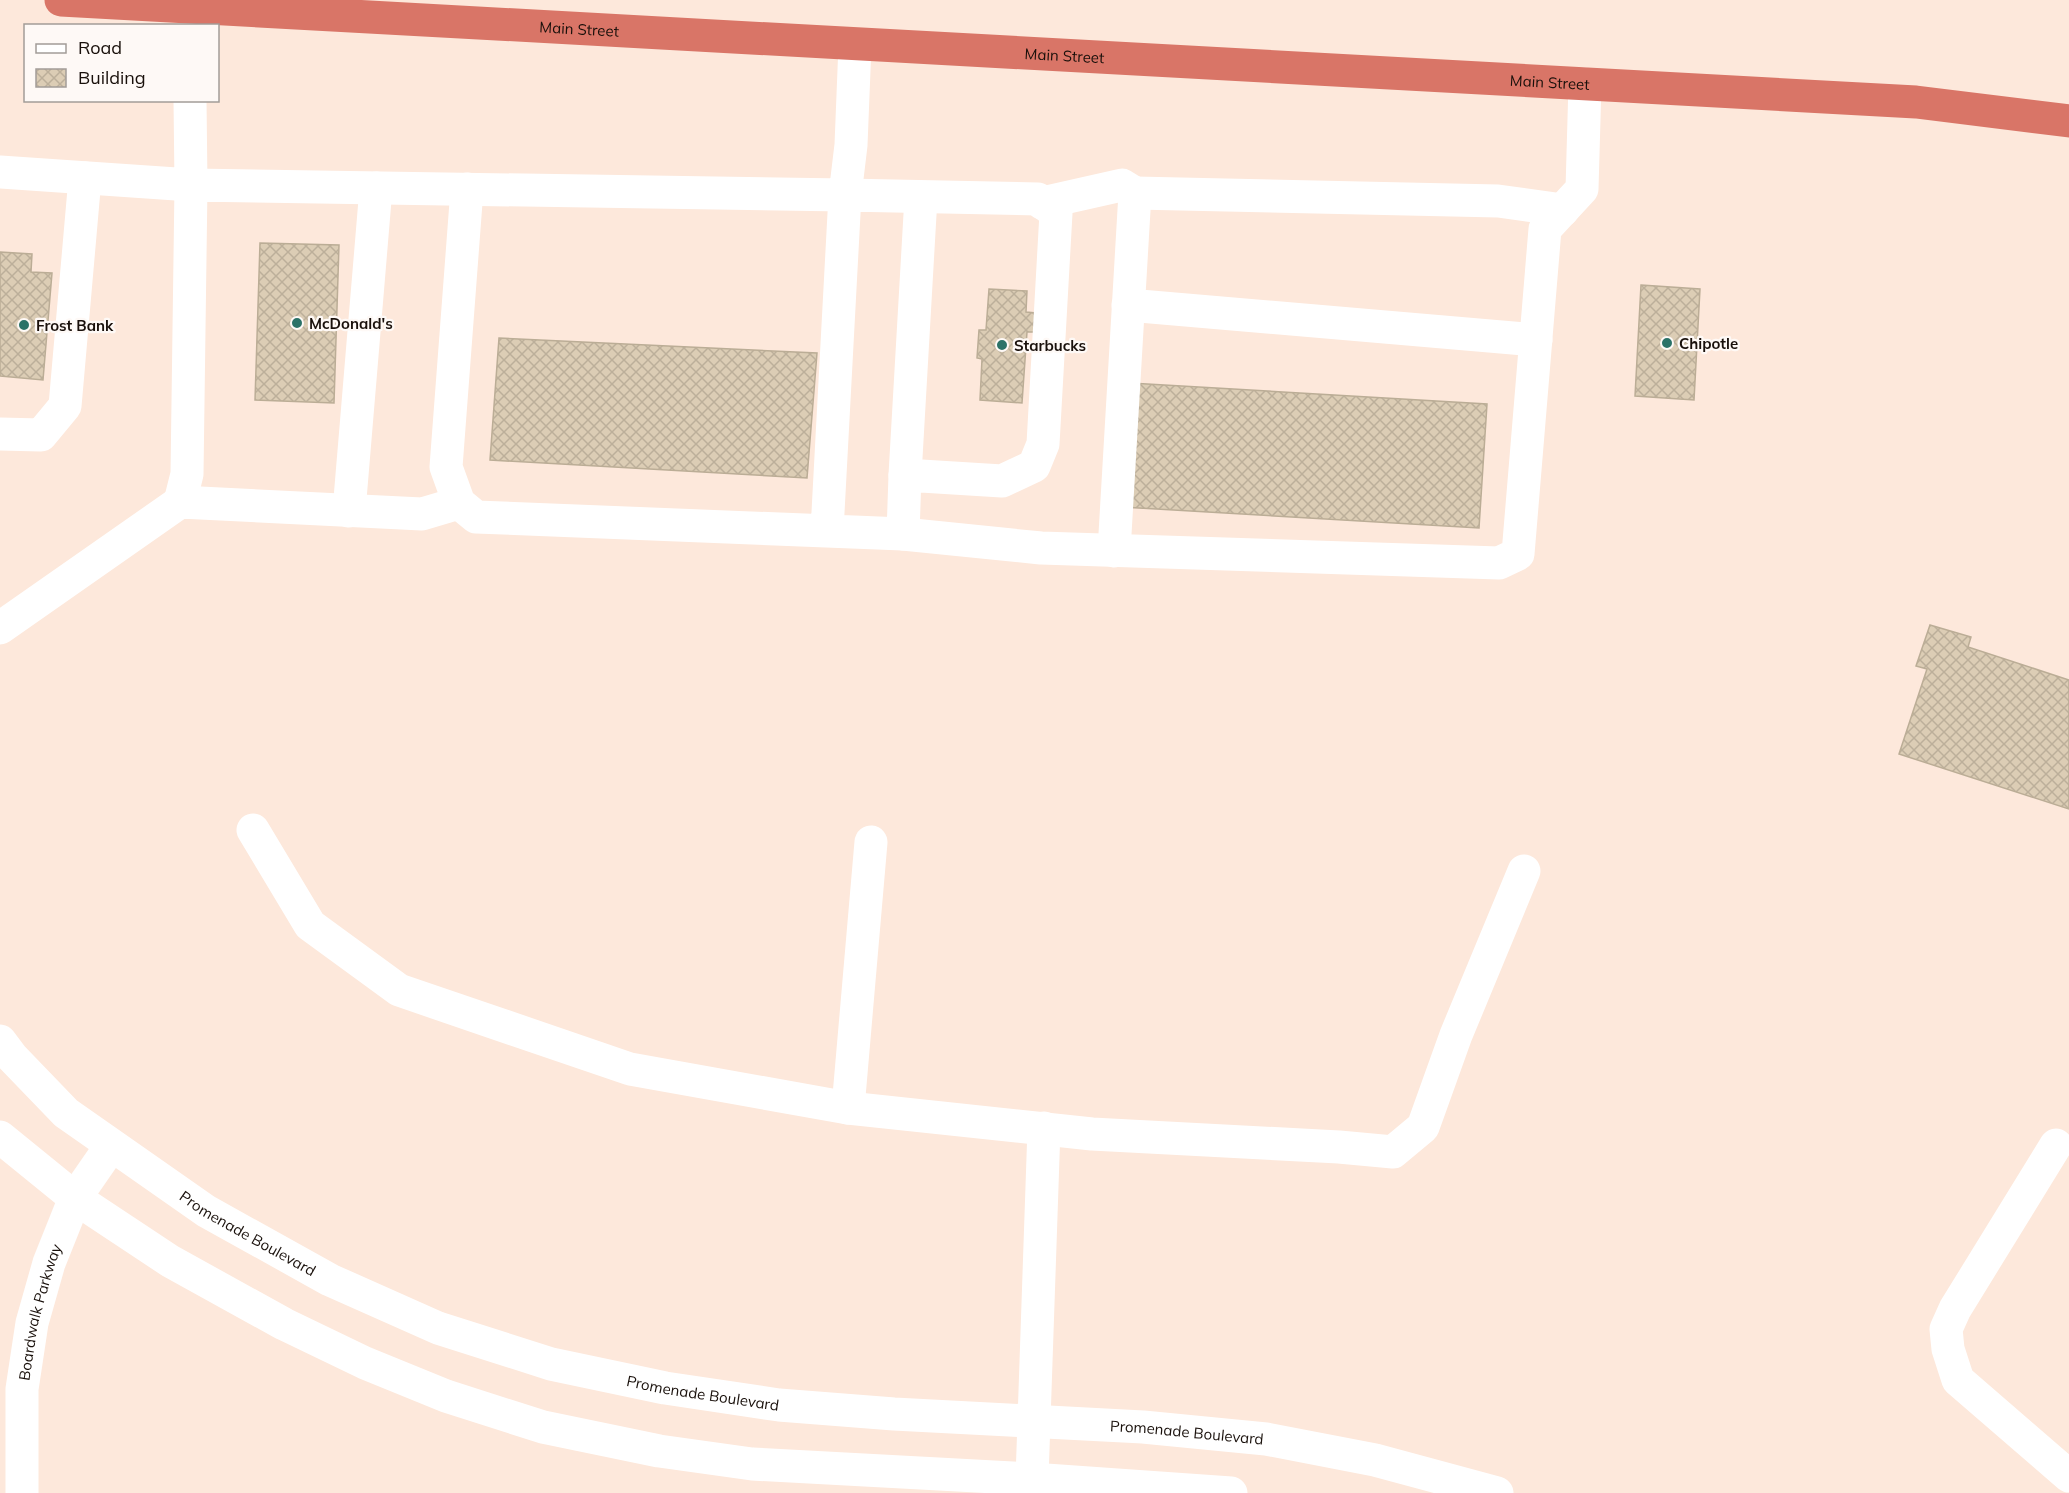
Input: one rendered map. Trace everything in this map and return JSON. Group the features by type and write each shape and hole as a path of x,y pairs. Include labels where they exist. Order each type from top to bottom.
{"highway":[{"name":"Main Street","path":"61,0 188,16 855,45 1916,102 2069,121"}],"street":[{"path":"827,531 855,45"},
{"path":"467,189 446,467 459,503 476,518 903,534 1041,548 1499,563 1518,554 1545,229 1582,189 1585,84"},
{"path":"180,502 187,474 190,102"},
{"path":"0,172 191,185 1038,199 1056,213 1043,444 1034,466 1002,480 905,475"},
{"path":"0,434 42,435 65,406 85,178"},
{"path":"1042,203 1122,184 1135,193 1498,201 1563,210"},
{"path":"350,511 376,188"},
{"path":"1114,551 1135,193"},
{"path":"903,534 921,197"},
{"path":"1128,304 1536,340"},
{"path":"0,628 180,502 422,514 459,503"},
{"path":"253,830 310,925 399,990 630,1069 848,1108 1092,1134 1340,1147 1393,1152 1424,1127 1456,1035 1524,871"},
{"path":"848,1108 871,842"},
{"name":"Promenade Boulevard","path":"0,1041 12,1057 66,1113 206,1211 330,1280 438,1328 551,1364 665,1388 779,1405 894,1414 1143,1427 1266,1439 1375,1460 1497,1493"},
{"path":"1032,1479 1044,1128"},
{"path":"0,1137 75,1198 170,1261 284,1324 344,1353 446,1396 543,1427 659,1451 752,1464 1032,1479 1231,1493"},
{"path":"2056,1145 1955,1309 1946,1329 1948,1349 1958,1380 2069,1476"},
{"name":"Boardwalk Parkway","path":"22,1493 22,1389 32,1323 49,1263 75,1198 111,1146"}],"building":[{"name":"McDonald's","path":"260,243 339,245 334,403 255,400"},
{"name":"Frost Bank","path":"0,252 32,254 31,272 52,273 43,380 0,376"},
{"name":"Chipotle","path":"1641,285 1700,289 1694,400 1635,396"},
{"name":"Starbucks","path":"989,289 1027,291 1026,312 1036,313 1034,332 1027,332 1022,403 980,400 982,359 977,358 979,330 986,330"},
{"path":"499,338 817,353 807,478 490,460"},
{"path":"1130,383 1487,404 1479,528 1122,507"},
{"path":"1930,625 1971,637 1968,647 2069,680 2069,809 1899,754 1927,669 1916,666"}],"place":[{"name":"McDonald's","path":"297,323"},
{"name":"Frost Bank","path":"24,325"},
{"name":"Chipotle","path":"1667,343"},
{"name":"Starbucks","path":"1002,345"}]}
